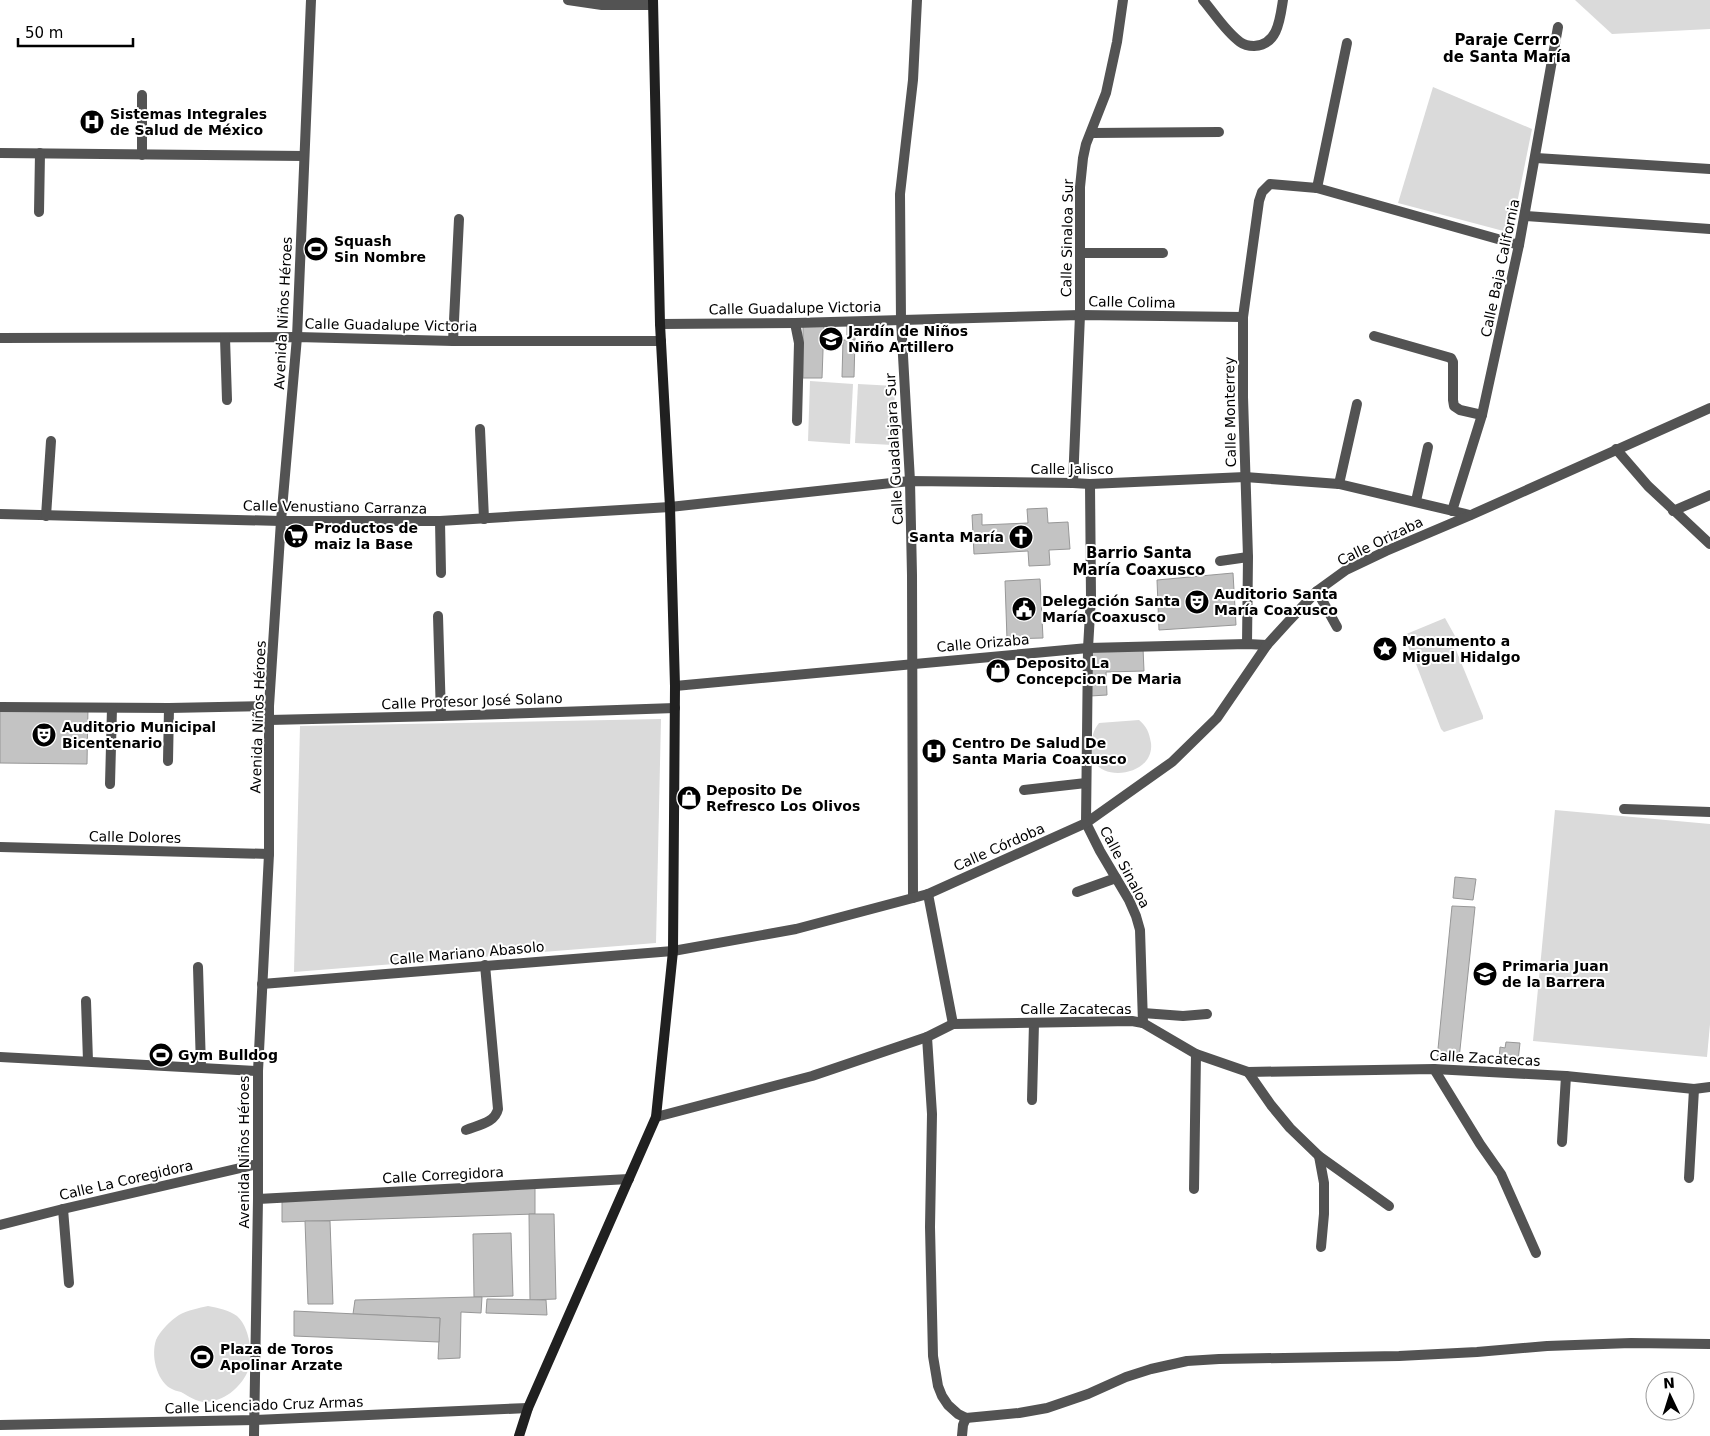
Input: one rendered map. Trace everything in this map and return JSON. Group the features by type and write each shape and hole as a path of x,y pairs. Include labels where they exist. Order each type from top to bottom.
{"street":[{"name":"Avenida Niños Héroes","path":"254,1436 258,1071 269,854 269,706 281,521 297,337 311,0"},
{"path":"519,1436 528,1408 656,1117 674,951 675,686 670,507 660,324 653,3 602,5 568,0"},
{"name":"Calle Guadalajara Sur","path":"913,898 912,575 910,481 901,320 900,194 913,80 917,0"},
{"name":"Calle Sinaloa Sur","path":"1073,483 1080,315 1080,187 1083,158 1086,144 1092,133 1106,93 1117,42 1123,0"},
{"path":"1203,0 1229,32 1241,43 1248,46 1259,46 1273,38 1279,24 1283,0"},
{"name":"Calle Baja California","path":"1452,510 1482,415 1526,216 1558,27"},
{"path":"1347,43 1317,188 1519,246"},
{"path":"142,95 142,155"},
{"path":"1092,133 1219,132"},
{"path":"0,153 304,156"},
{"path":"39,212 40,153"},
{"path":"1536,158 1710,169"},
{"name":"Calle Monterrey","path":"1247,644 1248,557 1243,317 1259,201 1262,192 1270,184 1317,188"},
{"path":"1526,216 1710,229"},
{"path":"454,341 459,219"},
{"path":"1081,252 1163,253"},
{"name":"Calle Colima","path":"901,320 1080,315 1243,317"},
{"name":"Calle Guadalupe Victoria","path":"660,324 901,320"},
{"path":"795,323 799,342 797,421"},
{"path":"1374,336 1451,358 1453,362 1454,406 1460,410 1482,415"},
{"name":"Calle Guadalupe Victoria","path":"0,338 297,337 454,341 661,341"},
{"path":"225,338 227,400"},
{"path":"1339,484 1357,404"},
{"name":"Calle Orizaba","path":"675,686 1088,648 1266,645 1317,591 1346,570 1386,550 1471,515 1710,408"},
{"path":"480,430 484,519"},
{"path":"46,516 51,441"},
{"path":"1416,502 1428,447"},
{"path":"1616,449 1648,486 1710,544"},
{"name":"Calle Jalisco","path":"670,507 910,481 1090,484 1245,477 1339,484 1471,515"},
{"name":"Calle Sinaloa","path":"1090,484 1091,596 1088,648 1086,823 1136,916 1140,930 1143,1018"},
{"path":"1673,511 1710,495"},
{"name":"Calle Venustiano Carranza","path":"0,514 281,521 440,522 670,507"},
{"path":"440,522 441,573"},
{"path":"1220,561 1248,557"},
{"path":"1317,591 1337,627"},
{"path":"438,616 441,716"},
{"name":"Calle Córdoba","path":"674,951 796,929 928,894 1086,823 1172,762 1217,718 1266,645"},
{"path":"0,707 169,708 269,706"},
{"path":"110,784 112,708"},
{"path":"168,761 169,708"},
{"name":"Calle Profesor José Solano","path":"269,720 675,708"},
{"path":"1024,790 1086,783"},
{"path":"1624,809 1710,812"},
{"name":"Calle Dolores","path":"0,847 269,854"},
{"path":"1077,892 1116,878"},
{"path":"928,894 953,1024"},
{"name":"Calle Mariano Abasolo","path":"262,984 674,951"},
{"path":"466,1130 489,1122 497,1114 498,1109 485,965"},
{"path":"198,967 200,1067"},
{"path":"86,1001 88,1061"},
{"path":"1143,1018 1207,1014"},
{"name":"Calle Zacatecas","path":"656,1117 812,1076 927,1037 953,1024 1119,1021 1143,1018 1196,1054 1248,1072 1434,1069 1566,1076 1694,1089 1709,1087"},
{"path":"1032,1100 1034,1023"},
{"path":"927,1037 932,1114 930,1227 933,1356 938,1386 942,1396 953,1409 966,1418 1019,1413 1047,1408 1088,1394 1126,1377 1187,1361 1399,1356 1547,1346 1631,1343 1710,1344"},
{"path":"1194,1189 1196,1054"},
{"path":"0,1057 258,1071"},
{"path":"1434,1069 1480,1144 1501,1174 1536,1253"},
{"path":"1248,1072 1290,1128 1319,1156 1389,1206"},
{"path":"1562,1142 1566,1076"},
{"path":"1689,1178 1694,1089"},
{"path":"1319,1156 1324,1183 1321,1247"},
{"name":"Calle La Coregidora","path":"0,1225 258,1164"},
{"name":"Calle Corregidora","path":"258,1198 629,1178"},
{"path":"63,1209 69,1283"},
{"name":"Calle Licenciado Cruz Armas","path":"0,1425 255,1420 528,1408"},
{"path":"962,1436 962,1425 966,1418"}],"shaded area":[{"path":"1575,0 1710,0 1710,29 1612,34"},
{"path":"1433,87 1532,129 1511,233 1398,203"},
{"path":"810,381 853,384 850,444 808,441"},
{"path":"858,384 895,386 893,445 855,443"},
{"path":"1445,618 1460,645 1452,648 1456,650 1483,719 1444,732 1441,729 1416,664 1417,659 1413,660 1404,635"},
{"path":"661,719 656,943 294,972 300,726"},
{"path":"1139,720 1144,725 1149,736 1151,743 1150,755 1143,764 1134,770 1123,773 1102,769 1095,762 1092,752 1093,734 1099,723"},
{"path":"1555,810 1710,824 1710,1024 1707,1057 1533,1041"},
{"name":"Plaza de Toros Apolinar Arzate","path":"208,1306 227,1311 240,1319 248,1334 250,1357 247,1373 235,1389 218,1400 205,1402 171,1389 165,1384 158,1373 154,1353 156,1340 163,1329 173,1320 186,1312"}],"building":[{"path":"847,322 855,322 855,340 847,340"},
{"path":"803,323 824,323 822,378 803,378"},
{"path":"843,340 855,340 854,377 842,377"},
{"name":"Santa María","path":"1047,508 1048,523 1068,522 1070,549 1049,550 1050,565 1029,566 1028,551 974,554 972,515 982,514 982,525 1028,523 1027,509"},
{"name":"Auditorio Santa María Coaxusco","path":"1233,573 1236,625 1159,630 1157,580"},
{"name":"Delegación Santa María Coaxusco","path":"1040,579 1043,638 1007,639 1005,581"},
{"path":"1143,648 1144,671 1106,672 1107,695 1090,696 1089,649"},
{"name":"Auditorio Municipal Bicentenario","path":"0,707 88,707 87,764 0,763"},
{"path":"1455,877 1476,879 1473,900 1453,898"},
{"path":"1452,906 1475,907 1459,1059 1437,1059"},
{"path":"1506,1042 1520,1043 1518,1061 1499,1061 1500,1047 1505,1048"},
{"path":"535,1187 535,1214 282,1222 282,1197"},
{"path":"529,1214 554,1214 556,1299 530,1300"},
{"path":"305,1221 330,1221 333,1304 308,1304"},
{"path":"511,1233 513,1296 474,1297 473,1234"},
{"path":"482,1297 481,1313 461,1312 460,1358 438,1359 440,1318 353,1314 355,1300"},
{"path":"487,1299 546,1300 547,1315 486,1313"},
{"path":"294,1311 440,1318 439,1342 294,1336"}],"place":[{"name":"Sistemas Integrales de Salud de México","path":"92,122"},
{"name":"Squash Sin Nombre","path":"316,249"},
{"name":"Jardín de Niños Niño Artillero","path":"831,339"},
{"name":"Productos de maiz la Base","path":"296,536"},
{"name":"Santa María","path":"1021,537"},
{"name":"Auditorio Santa María Coaxusco","path":"1197,602"},
{"name":"Delegación Santa María Coaxusco","path":"1024,609"},
{"name":"Monumento a Miguel Hidalgo","path":"1385,649"},
{"name":"Deposito La Concepcion De Maria","path":"998,671"},
{"name":"Auditorio Municipal Bicentenario","path":"44,735"},
{"name":"Centro De Salud De Santa Maria Coaxusco","path":"934,751"},
{"name":"Deposito De Refresco Los Olivos","path":"689,798"},
{"name":"Primaria Juan de la Barrera","path":"1485,974"},
{"name":"Gym Bulldog","path":"161,1055"},
{"name":"Plaza de Toros Apolinar Arzate","path":"202,1357"}],"district":[{"name":"Paraje Cerro de Santa María","path":"1507,48"},
{"name":"Barrio Santa María Coaxusco","path":"1139,562"}]}
